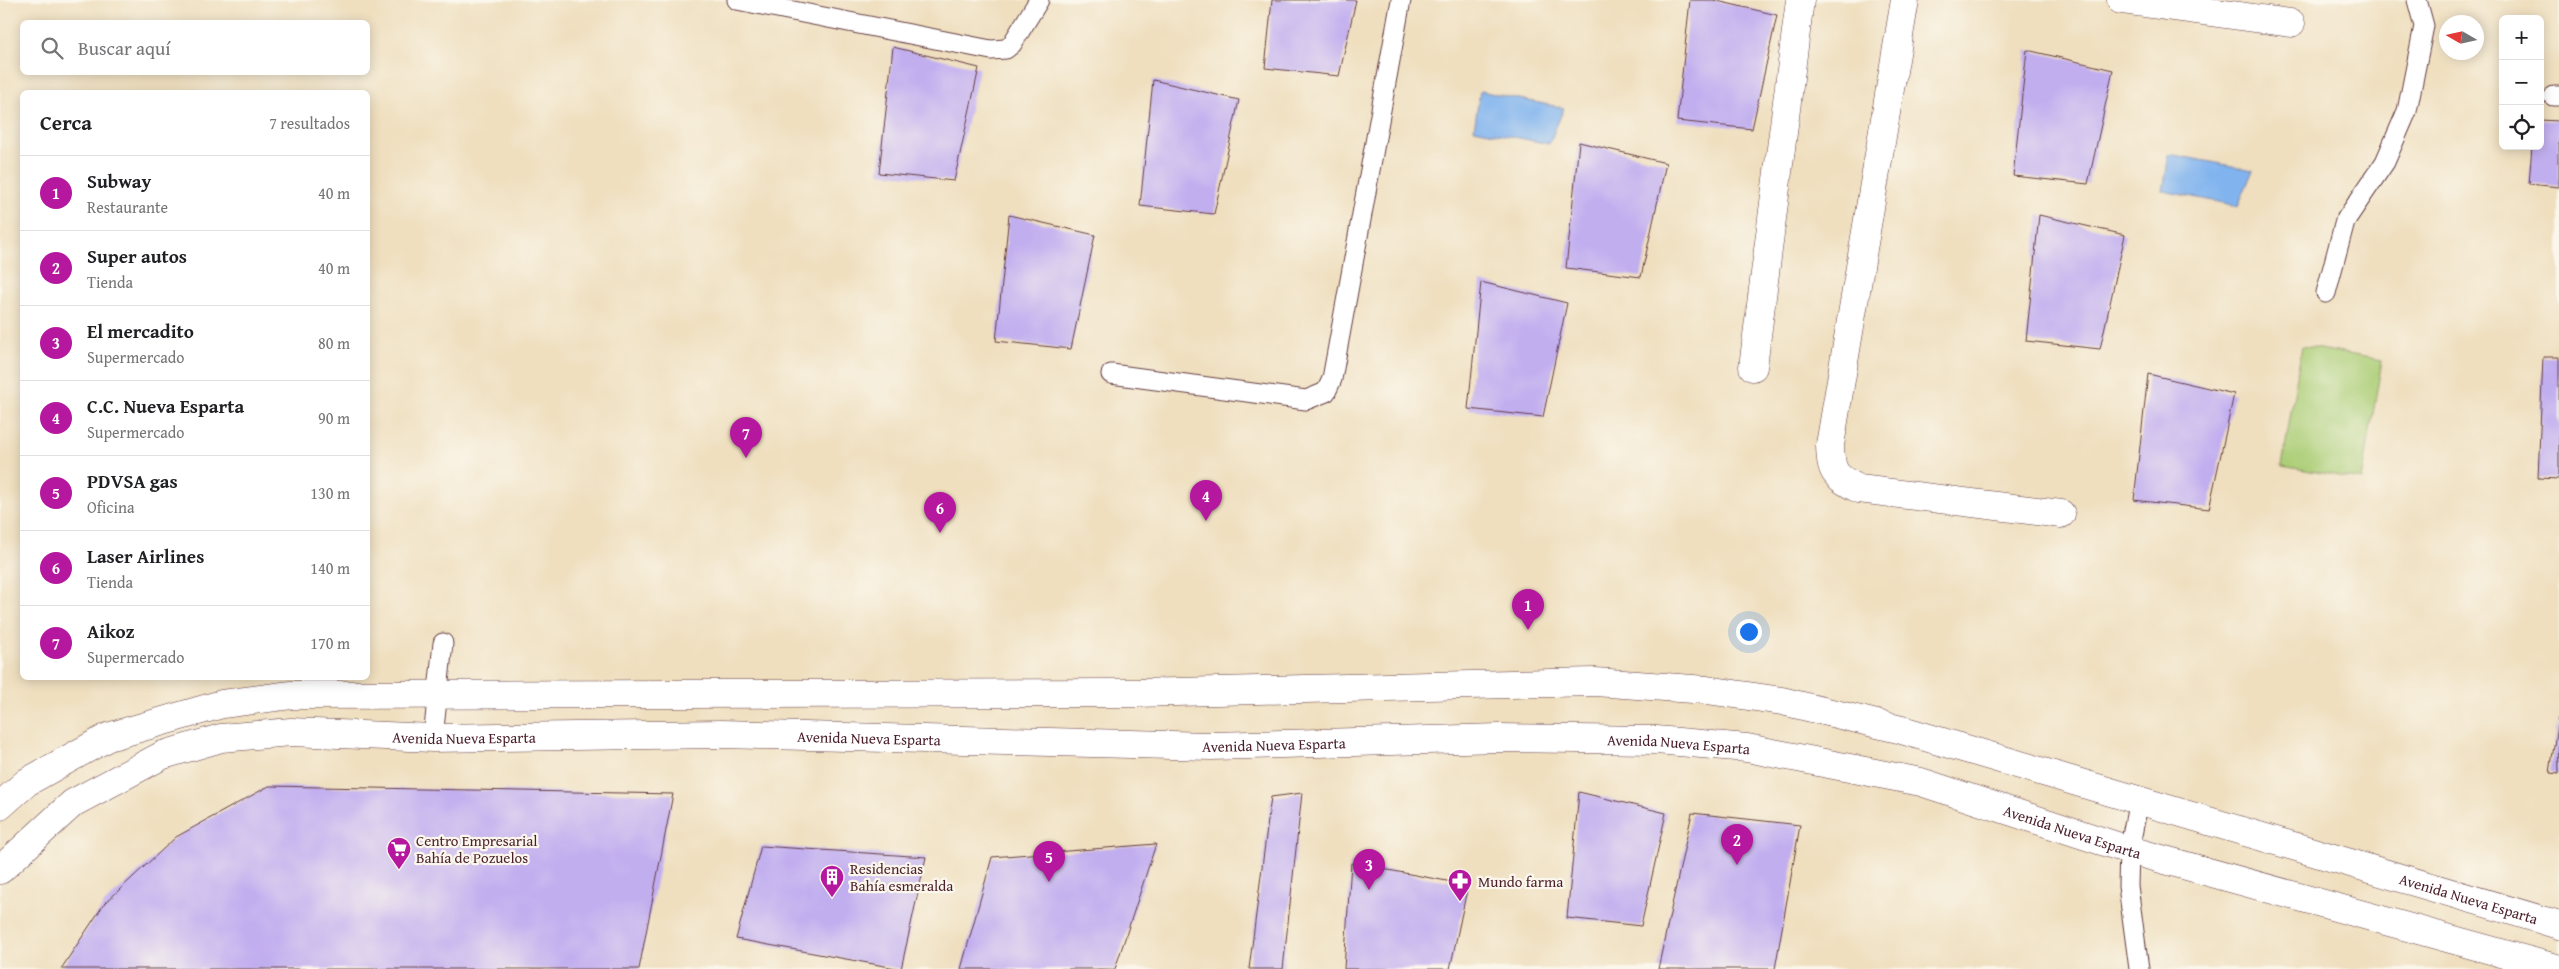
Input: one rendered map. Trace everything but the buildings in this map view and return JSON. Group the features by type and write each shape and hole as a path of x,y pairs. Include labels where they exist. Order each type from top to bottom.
{"street":[{"path":"1752,367 1800,0"},
{"path":"1905,0 1830,445 1831,466 1841,479 1859,488 2061,514"},
{"path":"2120,0 2291,23"},
{"name":"Avenida Nueva Esparta","path":"0,806 28,782 108,737 222,704 292,695 1127,693 1595,682 1706,690 1782,702 1902,730 2559,925"},
{"name":"Avenida Nueva Esparta","path":"0,870 72,803 171,752 221,738 291,732 433,738 721,734 1211,746 1500,738 1656,740 1747,748 1921,782 2129,850 2559,969"}],"lane":[{"path":"737,0 991,50 1006,48 1012,44 1039,0"},
{"path":"1111,374 1306,400 1326,392 1332,379 1401,0"},
{"path":"2326,293 2345,221 2385,162 2407,111 2424,26 2417,0"},
{"path":"433,738 443,643"},
{"path":"2139,800 2129,850 2128,886 2139,969"}],"green space":[{"path":"2302,346 2382,360 2362,480 2282,466"}],"water":[{"path":"1480,91 1564,108 1549,144 1474,129"},
{"path":"2169,154 2253,170 2238,206 2163,191"}],"place":[{"name":"Aikoz","path":"746,458"},
{"name":"C.C. Nueva Esparta","path":"1206,521"},
{"name":"Laser Airlines","path":"940,533"},
{"name":"Subway","path":"1528,630"},
{"name":"Super autos","path":"1737,865"},
{"name":"Centro Empresarial Bahía de Pozuelos","path":"399,870"},
{"name":"PDVSA gas","path":"1049,882"},
{"name":"El mercadito","path":"1369,890"},
{"name":"Residencias Bahía esmeralda","path":"832,898"},
{"name":"Mundo farma","path":"1460,902"}]}
